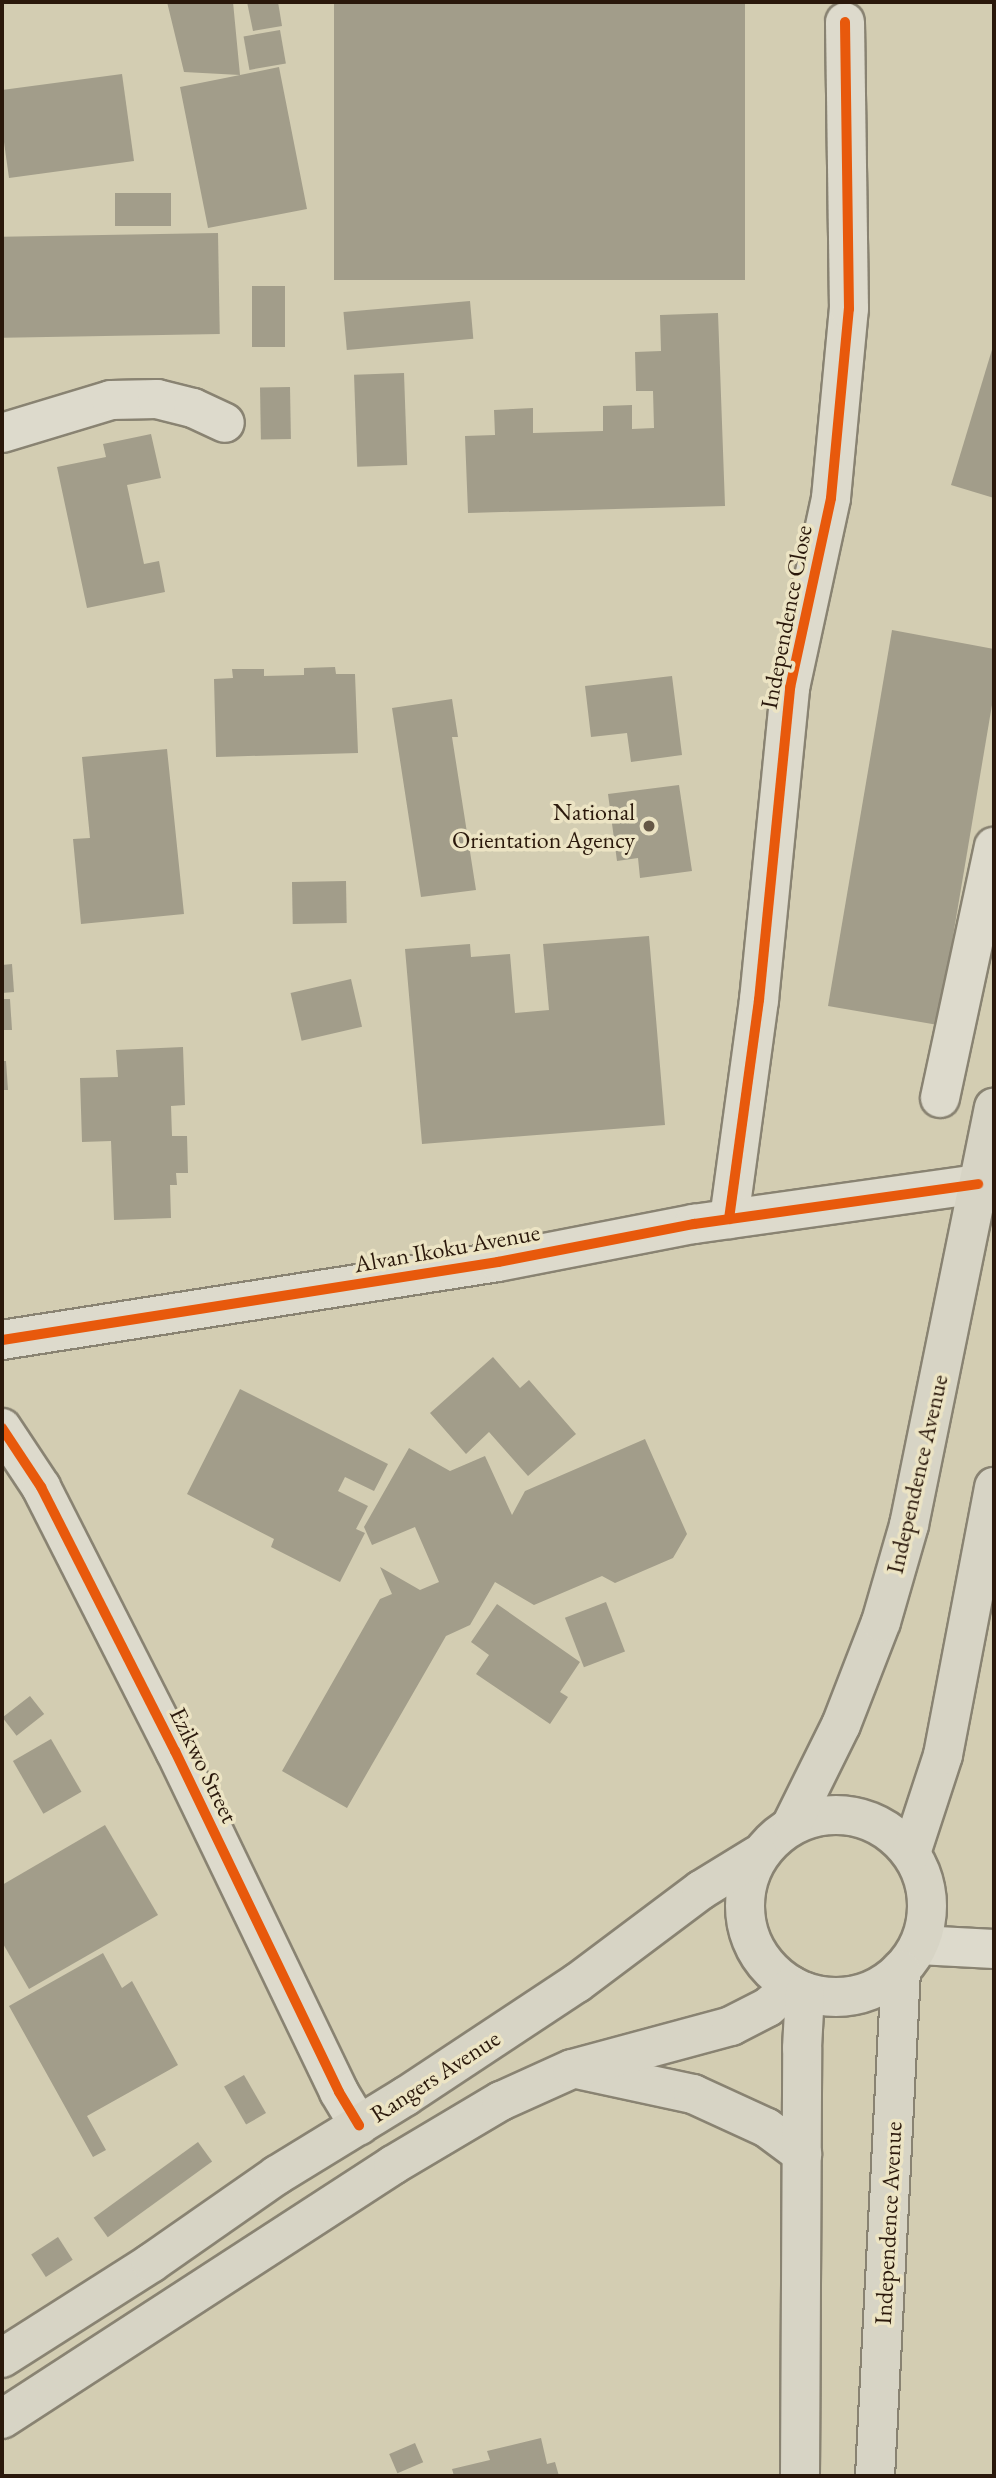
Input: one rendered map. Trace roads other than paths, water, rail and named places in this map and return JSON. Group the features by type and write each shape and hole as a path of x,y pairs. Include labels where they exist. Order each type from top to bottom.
{"main road":[{"name":"Independence Avenue","path":"792,1824 841,1725 884,1610 909,1525 994,1108"},
{"path":"911,1853 943,1755 994,1487"},
{"path":"824,1814 857,1816 888,1830 911,1853 919,1867 927,1899 925,1930 910,1958 881,1986 856,1996 831,1997 799,1989 768,1967 752,1942 744,1913 747,1883 758,1855 774,1837 792,1824 824,1814"},
{"name":"Rangers Avenue","path":"2,2358 151,2263 277,2175 577,1983 701,1890 758,1855"},
{"name":"Independence Avenue","path":"875,2476 910,1958"},
{"path":"2,2419 393,2165 501,2101 572,2069 731,2026 799,1989"},
{"path":"799,1989 802,2048 800,2476"},
{"path":"572,2069 693,2094 767,2128 802,2154"}],"street":[{"name":"Independence Close","path":"729,1219 759,1000 790,688 831,498 849,309 845,22"},
{"path":"2,433 111,400 157,399 193,408 225,423"},
{"path":"940,1098 994,847"},
{"name":"Alvan Ikoku Avenue","path":"2,1340 498,1262 729,1219 978,1184"},
{"name":"Ezikwo Street","path":"2,1428 47,1499 175,1751 339,2092 359,2125"},
{"path":"910,1958 994,1950"}],"place":[{"name":"National Orientation Agency","path":"649,826"}]}
